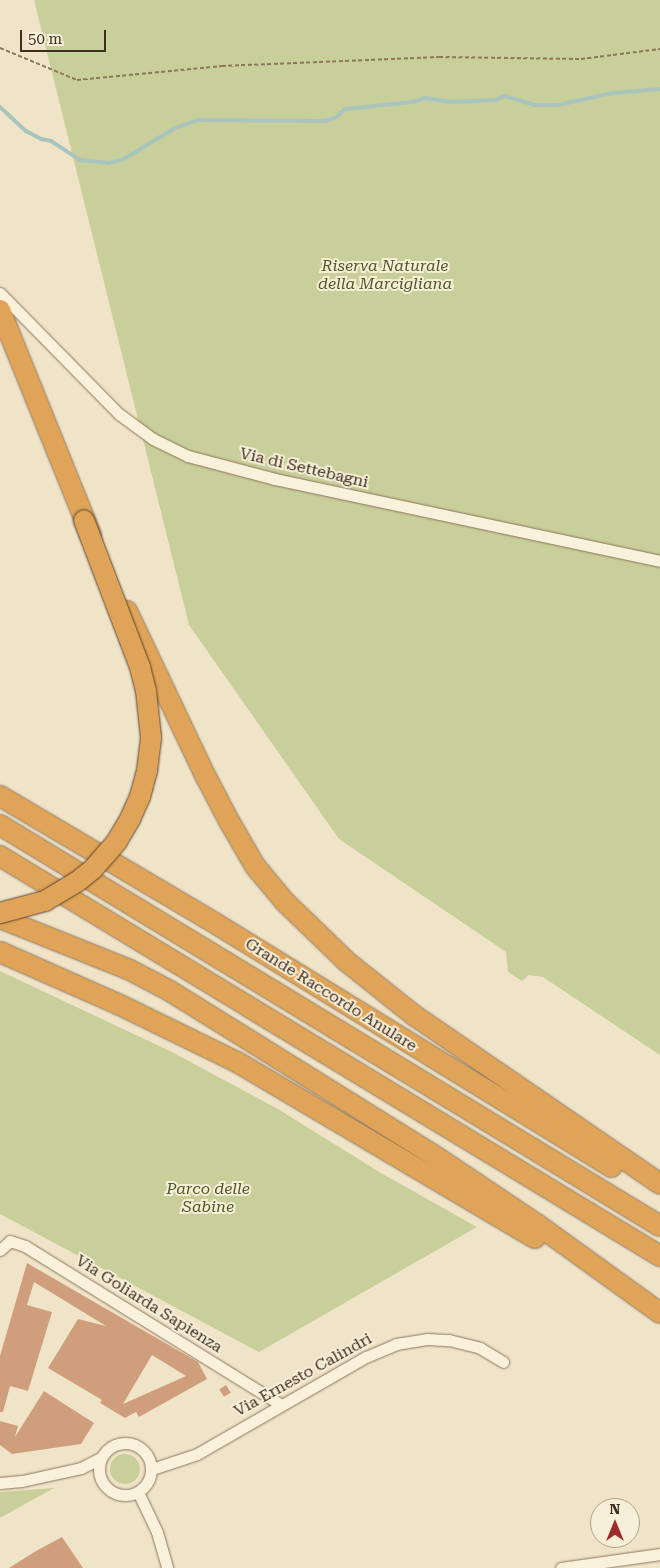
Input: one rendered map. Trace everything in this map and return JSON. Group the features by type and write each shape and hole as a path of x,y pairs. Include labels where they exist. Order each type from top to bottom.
{"highway":[{"path":"0,310 129,638 144,683 151,726 148,771 140,797 117,841 93,869 77,882 45,901 0,913"},
{"path":"84,520 206,777 255,866 285,902 340,956 442,1036 660,1184"},
{"name":"Grande Raccordo Anulare","path":"0,796 218,925 660,1197"},
{"name":"Grande Raccordo Anulare","path":"0,826 660,1226"},
{"path":"0,856 660,1256"},
{"path":"0,918 130,970 170,991 450,1166 538,1225 660,1313"},
{"path":"0,952 118,1004 218,1052 291,1093 660,1313"}],"street":[{"name":"Via di Settebagni","path":"0,293 119,414 153,439 176,451 200,460 275,479 660,561"},
{"name":"Via Goliarda Sapienza","path":"0,1250 10,1241 25,1246 281,1405"},
{"name":"Via Ernesto Calindri","path":"152,1469 196,1454 366,1357 396,1344 438,1339 464,1343 480,1348 503,1362"},
{"path":"0,1484 81,1468 101,1458 113,1445 131,1443 146,1452 152,1469 146,1486 138,1492 122,1495 107,1488 99,1474 101,1458"},
{"path":"138,1492 156,1532 167,1568"},
{"path":"561,1568 660,1554"}],"path":[{"path":"0,48 77,80 222,66 439,57 581,59 660,49"}],"green space":[{"name":"Riserva Naturale della Marcigliana","path":"34,0 660,0 660,1055 543,977 529,975 522,981 508,972 506,952 339,839 189,625"},
{"name":"Parco delle Sabine","path":"0,971 172,1052 278,1109 381,1173 477,1227 259,1352 0,1214"},
{"path":"125,1454 136,1458 140,1469 136,1480 125,1484 114,1480 110,1469 114,1458"},
{"path":"54,1488 0,1518 0,1492"}],"building":[{"path":"27,1263 198,1362 207,1379 139,1417 136,1412 125,1418 100,1403 102,1400 48,1368 78,1319 106,1326 34,1282 27,1305 52,1312 28,1391 10,1386 3,1412 0,1412 0,1356","holes":["152,1355 186,1376 123,1404"]},
{"path":"226,1385 231,1393 224,1397 219,1389"},
{"path":"44,1391 94,1423 81,1444 12,1454 0,1445 0,1421 18,1426 15,1437"},
{"path":"62,1537 83,1568 9,1568 36,1551"}],"waterway":[{"path":"0,107 26,131 41,139 51,141 80,160 109,163 124,159 175,128 198,120 325,121 335,118 345,109 413,102 425,98 449,102 495,100 505,96 535,105 558,105 613,93 660,89"}]}
